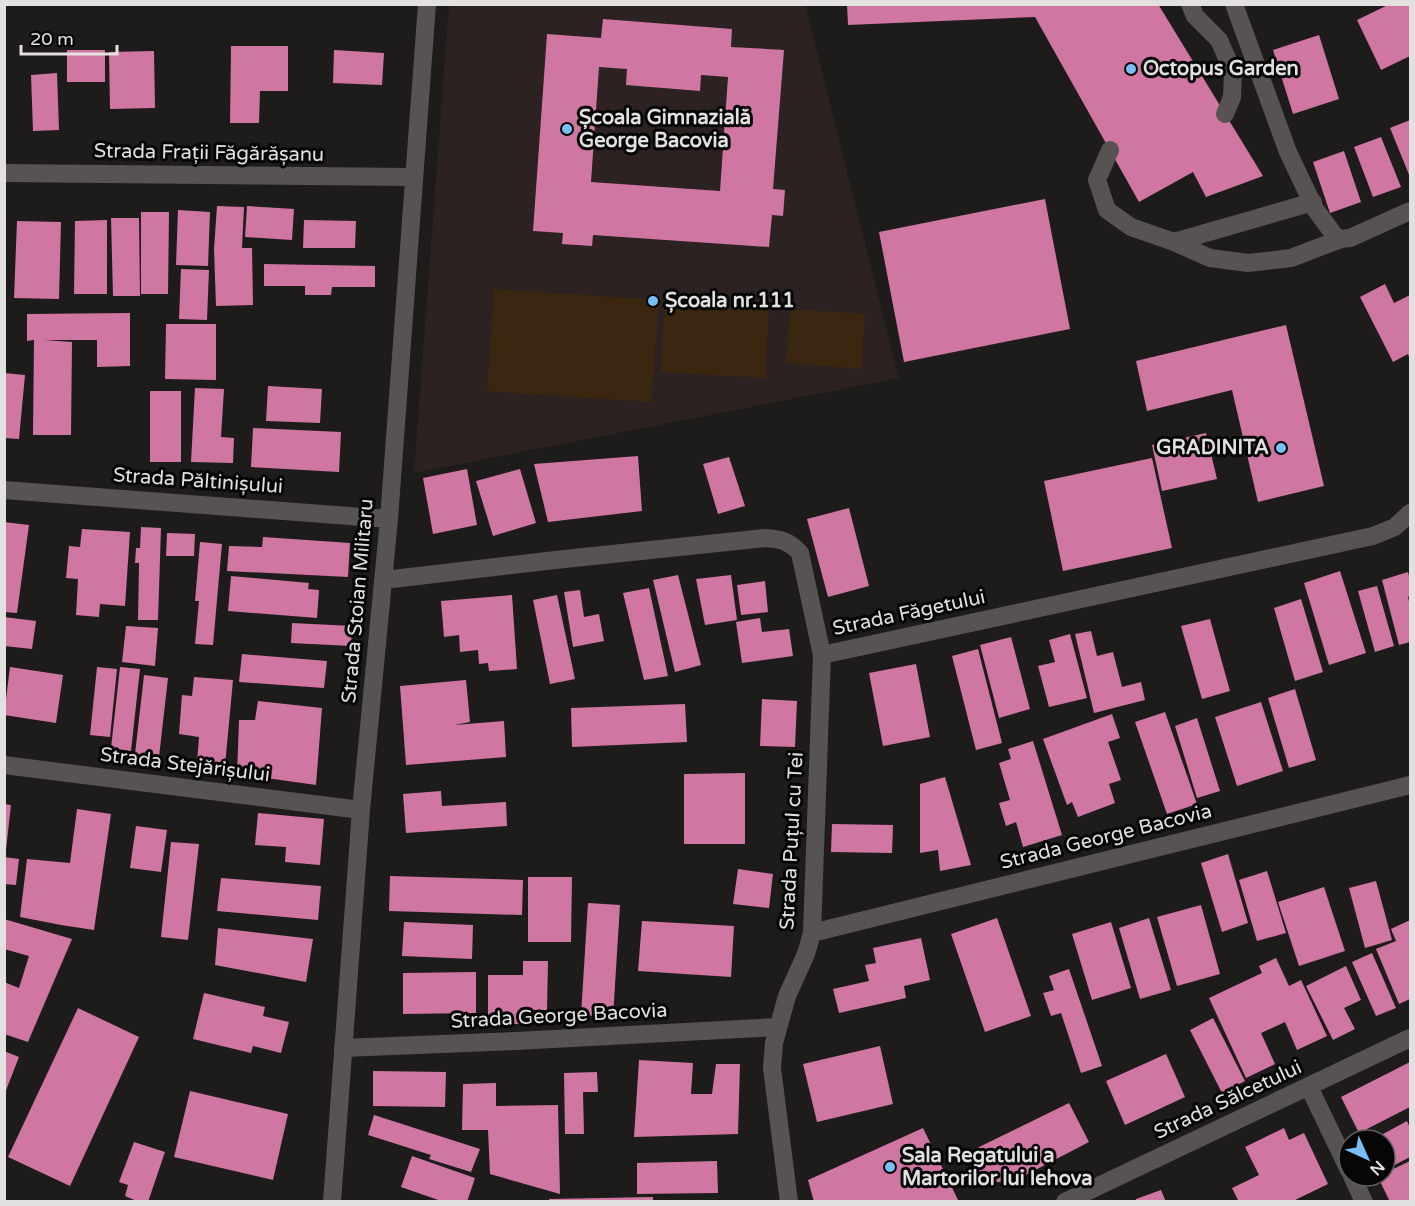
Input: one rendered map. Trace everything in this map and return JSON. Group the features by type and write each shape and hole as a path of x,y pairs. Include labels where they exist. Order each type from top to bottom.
{"street":[{"name":"Strada Stoian Militaru","path":"332,1202 361,810 389,519 426,4"},
{"path":"1190,4 1195,16 1219,40 1233,72 1232,97 1225,114"},
{"path":"1234,4 1288,152 1312,202 1335,234 1350,238 1410,211"},
{"path":"1110,150 1097,180 1107,210 1131,227 1174,242 1209,258 1248,263 1291,258 1335,234"},
{"name":"Strada Frații Făgărășanu","path":"4,173 413,177"},
{"path":"1174,242 1312,202"},
{"name":"Strada Păltinișului","path":"4,490 389,519"},
{"name":"Strada Făgetului","path":"384,580 765,538 780,539 790,542 800,553 822,655 1373,536 1395,527 1410,513"},
{"name":"Strada Puțul cu Tei","path":"789,1202 772,1068 778,1027 787,996 806,954 812,933 822,655"},
{"name":"Strada Stejărișului","path":"4,765 361,810"},
{"name":"Strada George Bacovia","path":"812,933 1410,785"},
{"name":"Strada George Bacovia","path":"343,1048 778,1027"},
{"name":"Strada Sălcetului","path":"1065,1202 1410,1038"},
{"path":"1309,1087 1337,1145"},
{"path":"1358,1188 1364,1202"}],"shaded area":[{"name":"Școala nr.111","path":"449,5 805,5 899,378 414,473"},
{"path":"494,289 659,300 651,402 487,391"},
{"path":"665,302 769,308 765,378 661,372"},
{"path":"790,309 865,314 861,369 786,363"}],"building":[{"name":"Octopus Garden","path":"847,4 1158,4 1263,176 1206,197 1193,172 1139,202 1035,17 848,25"},
{"path":"1390,4 1410,4 1410,56 1381,70 1357,20"},
{"name":"Școala Gimnazială George Bacovia","path":"603,19 732,29 731,47 784,50 773,189 785,190 783,216 772,215 769,247 593,235 592,246 562,244 563,233 533,231 547,34 601,38","holes":["599,67 627,69 626,85 700,91 701,75 728,77 720,191 591,182"]},
{"path":"1319,35 1339,99 1293,114 1273,50"},
{"path":"231,46 288,46 288,91 260,91 259,123 230,123"},
{"path":"67,50 105,50 105,82 67,82"},
{"path":"334,50 384,53 382,85 333,83"},
{"path":"154,51 155,108 110,109 109,52"},
{"path":"57,73 59,130 33,131 31,75"},
{"path":"1410,120 1410,177 1390,128"},
{"path":"1381,137 1401,187 1373,197 1354,147"},
{"path":"1344,151 1361,202 1330,213 1313,162"},
{"path":"1045,199 1070,329 904,362 879,232"},
{"path":"217,206 244,207 242,248 252,248 253,305 216,306 214,249"},
{"path":"247,206 294,209 292,240 245,237"},
{"path":"178,210 210,212 208,266 176,265"},
{"path":"141,212 169,212 168,294 141,294"},
{"path":"111,218 139,218 140,296 113,296"},
{"path":"107,220 107,294 74,294 75,221"},
{"path":"304,220 356,221 355,248 303,248"},
{"path":"17,221 61,222 59,299 14,298"},
{"path":"264,264 375,266 375,287 332,287 331,295 305,295 305,286 264,286"},
{"path":"181,269 209,270 207,320 179,319"},
{"path":"1385,284 1394,303 1410,295 1410,360 1408,354 1393,362 1360,297"},
{"path":"130,313 130,366 97,367 97,340 44,340 72,342 71,435 33,435 34,340 27,341 27,314"},
{"path":"166,324 216,324 216,380 165,379"},
{"name":"GRADINITA","path":"1286,325 1324,486 1258,502 1232,390 1147,411 1136,361"},
{"path":"4,373 25,375 19,439 4,438"},
{"path":"268,386 322,389 320,423 266,421"},
{"path":"195,388 224,389 221,437 234,438 233,463 191,462"},
{"path":"150,391 181,391 181,462 150,462"},
{"path":"253,428 341,432 339,472 251,467"},
{"path":"1206,433 1217,479 1162,491 1152,445"},
{"path":"638,456 642,511 548,522 534,464"},
{"path":"729,457 745,506 718,514 703,464"},
{"path":"1152,458 1172,548 1063,571 1044,481"},
{"path":"467,469 477,525 433,534 423,478"},
{"path":"520,469 536,523 493,536 476,481"},
{"path":"849,508 869,586 828,597 807,519"},
{"path":"4,522 29,525 17,613 4,612"},
{"path":"141,527 161,528 158,620 138,620 139,563 135,563 136,548 140,548"},
{"path":"82,529 130,532 125,606 100,604 99,617 76,615 78,579 66,578 69,546 80,547"},
{"path":"167,533 195,534 194,556 166,556"},
{"path":"263,537 350,543 348,577 227,571 229,546 262,547"},
{"path":"200,542 222,544 213,645 195,644 199,601 195,601"},
{"path":"1340,571 1366,653 1329,665 1304,583"},
{"path":"1408,572 1410,642 1399,645 1382,580"},
{"path":"678,575 701,665 675,672 653,580"},
{"path":"731,575 737,620 705,625 696,579"},
{"path":"231,576 309,583 308,589 319,590 317,618 228,611"},
{"path":"765,581 768,612 741,615 737,585"},
{"path":"1377,586 1394,646 1375,652 1358,591"},
{"path":"649,588 668,676 644,680 623,593"},
{"path":"580,590 584,617 599,614 604,641 573,647 564,592"},
{"path":"512,595 517,669 489,671 488,663 479,664 478,650 460,652 459,635 444,637 441,601"},
{"path":"557,595 575,679 550,684 533,600"},
{"path":"1301,599 1323,672 1295,681 1274,608"},
{"path":"4,617 36,621 32,649 4,646"},
{"path":"760,618 762,632 789,629 793,656 742,663 736,622"},
{"path":"1210,619 1230,691 1202,699 1181,626"},
{"path":"292,623 352,626 351,646 291,643"},
{"path":"126,626 158,628 155,666 122,662"},
{"path":"1091,631 1097,656 1113,652 1122,687 1141,682 1145,700 1094,713 1075,634"},
{"path":"1070,634 1087,698 1049,707 1038,666 1055,662 1049,640"},
{"path":"1011,637 1030,709 999,718 980,645"},
{"path":"978,649 1002,743 976,750 952,656"},
{"path":"242,654 327,661 324,688 239,682"},
{"path":"916,664 930,737 883,746 869,673"},
{"path":"10,667 63,675 56,723 4,715"},
{"path":"97,667 117,669 110,737 90,735"},
{"path":"120,667 140,669 131,751 111,748"},
{"path":"144,675 168,678 159,757 135,754"},
{"path":"194,677 233,680 225,766 197,763 199,737 179,734 182,695 192,696"},
{"path":"466,680 470,722 454,725 504,721 506,757 406,765 400,686"},
{"path":"1295,689 1316,760 1289,768 1268,698"},
{"path":"762,699 797,701 795,747 760,746"},
{"path":"258,701 322,708 316,785 237,774 239,720 255,720"},
{"path":"1261,702 1283,771 1237,786 1215,717"},
{"path":"685,704 687,742 572,747 571,708"},
{"path":"1165,712 1197,804 1167,814 1135,722"},
{"path":"1112,714 1120,738 1108,742 1121,780 1109,784 1115,803 1078,817 1072,802 1067,805 1043,739"},
{"path":"1197,718 1220,791 1197,798 1175,726"},
{"path":"1033,741 1062,835 1023,847 1016,822 1006,826 999,803 1010,800 999,763 1011,759 1008,749"},
{"path":"745,773 745,844 684,844 684,774"},
{"path":"945,777 971,865 940,871 938,850 920,853 920,784"},
{"path":"441,791 442,806 506,802 507,826 406,833 403,794"},
{"path":"4,804 11,805 6,850 4,850"},
{"path":"77,809 111,814 94,930 20,917 27,859 70,863"},
{"path":"258,813 324,819 320,865 285,862 286,847 255,845"},
{"path":"832,824 893,825 892,853 831,852"},
{"path":"136,826 167,830 161,872 130,868"},
{"path":"171,842 199,844 188,940 161,937"},
{"path":"1228,854 1248,923 1222,932 1201,863"},
{"path":"4,857 19,859 16,885 4,884"},
{"path":"738,869 773,874 769,908 733,904"},
{"path":"1267,871 1286,933 1257,941 1239,880"},
{"path":"390,876 523,880 522,915 389,911"},
{"path":"528,877 572,877 571,942 528,942"},
{"path":"221,878 321,886 318,920 217,911"},
{"path":"1376,881 1392,940 1365,948 1349,888"},
{"path":"1324,887 1345,951 1299,966 1278,902"},
{"path":"588,903 620,905 613,1017 581,1015"},
{"path":"1201,905 1220,974 1177,986 1157,917"},
{"path":"997,918 1031,1016 985,1032 951,934"},
{"path":"1149,918 1171,990 1140,999 1119,928"},
{"path":"4,919 72,939 28,1042 4,1034 4,982 19,988 29,956 4,949"},
{"path":"1410,920 1410,999 1399,1004 1376,949 1396,941 1391,929"},
{"path":"642,921 734,926 731,977 638,971"},
{"path":"404,922 473,925 472,959 402,956"},
{"path":"1111,922 1131,988 1092,1000 1072,934"},
{"path":"218,928 313,939 306,982 215,965"},
{"path":"921,938 930,980 904,986 906,998 839,1013 833,989 869,981 865,965 876,963 873,948"},
{"path":"1372,953 1396,1008 1376,1016 1352,962"},
{"path":"1276,958 1289,986 1301,980 1327,1036 1297,1050 1285,1022 1261,1033 1275,1064 1246,1078 1209,998 1262,973 1259,966"},
{"path":"523,961 548,961 547,1010 520,1010 520,1024 488,1024 488,975 523,975"},
{"path":"1346,966 1361,1000 1344,1008 1355,1029 1333,1040 1306,986"},
{"path":"1069,969 1102,1066 1081,1073 1061,1013 1051,1016 1043,993 1054,990 1049,976"},
{"path":"476,972 476,1013 403,1014 403,973"},
{"path":"204,993 265,1007 263,1016 289,1022 281,1053 253,1046 251,1053 193,1039"},
{"path":"78,1008 139,1037 70,1186 8,1157"},
{"path":"1213,1018 1245,1081 1222,1093 1190,1030"},
{"path":"880,1046 893,1104 817,1122 803,1064"},
{"path":"4,1051 19,1057 5,1093 4,1093"},
{"path":"1166,1054 1185,1097 1125,1125 1106,1081"},
{"path":"639,1060 693,1063 691,1094 712,1094 716,1064 740,1064 738,1134 634,1137"},
{"path":"1410,1062 1410,1107 1369,1128 1356,1128 1341,1097"},
{"path":"373,1071 446,1072 445,1107 373,1106"},
{"path":"597,1072 598,1092 583,1092 584,1134 565,1134 564,1073"},
{"path":"496,1083 496,1106 558,1105 560,1194 490,1174 488,1130 462,1130 463,1084"},
{"path":"190,1091 288,1114 273,1180 174,1157"},
{"path":"1069,1103 1089,1142 1014,1181 984,1183 971,1151"},
{"path":"374,1115 480,1149 471,1172 429,1159 431,1155 368,1135"},
{"path":"1407,1121 1410,1128 1410,1157 1397,1164 1397,1128 1394,1128"},
{"name":"Sala Regatului a Martorilor lui Iehova","path":"923,1128 959,1202 814,1202 808,1180"},
{"path":"1284,1128 1289,1140 1304,1133 1328,1184 1291,1202 1239,1202 1232,1188 1259,1175 1245,1147"},
{"path":"134,1142 165,1152 148,1202 139,1202 125,1196 128,1185 119,1182"},
{"path":"412,1156 475,1178 467,1202 444,1202 401,1187"},
{"path":"717,1161 718,1193 637,1194 637,1163"},
{"path":"1410,1161 1410,1202 1390,1202 1383,1188 1397,1188 1397,1167"},
{"path":"1161,1190 1166,1202 1136,1202 1136,1199"},
{"path":"653,1197 653,1202 549,1202 549,1199"}],"place":[{"name":"Octopus Garden","path":"1131,69"},
{"name":"Școala Gimnazială George Bacovia","path":"567,129"},
{"name":"Școala nr.111","path":"653,301"},
{"name":"GRADINITA","path":"1281,448"},
{"name":"Sala Regatului a Martorilor lui Iehova","path":"890,1167"}]}
